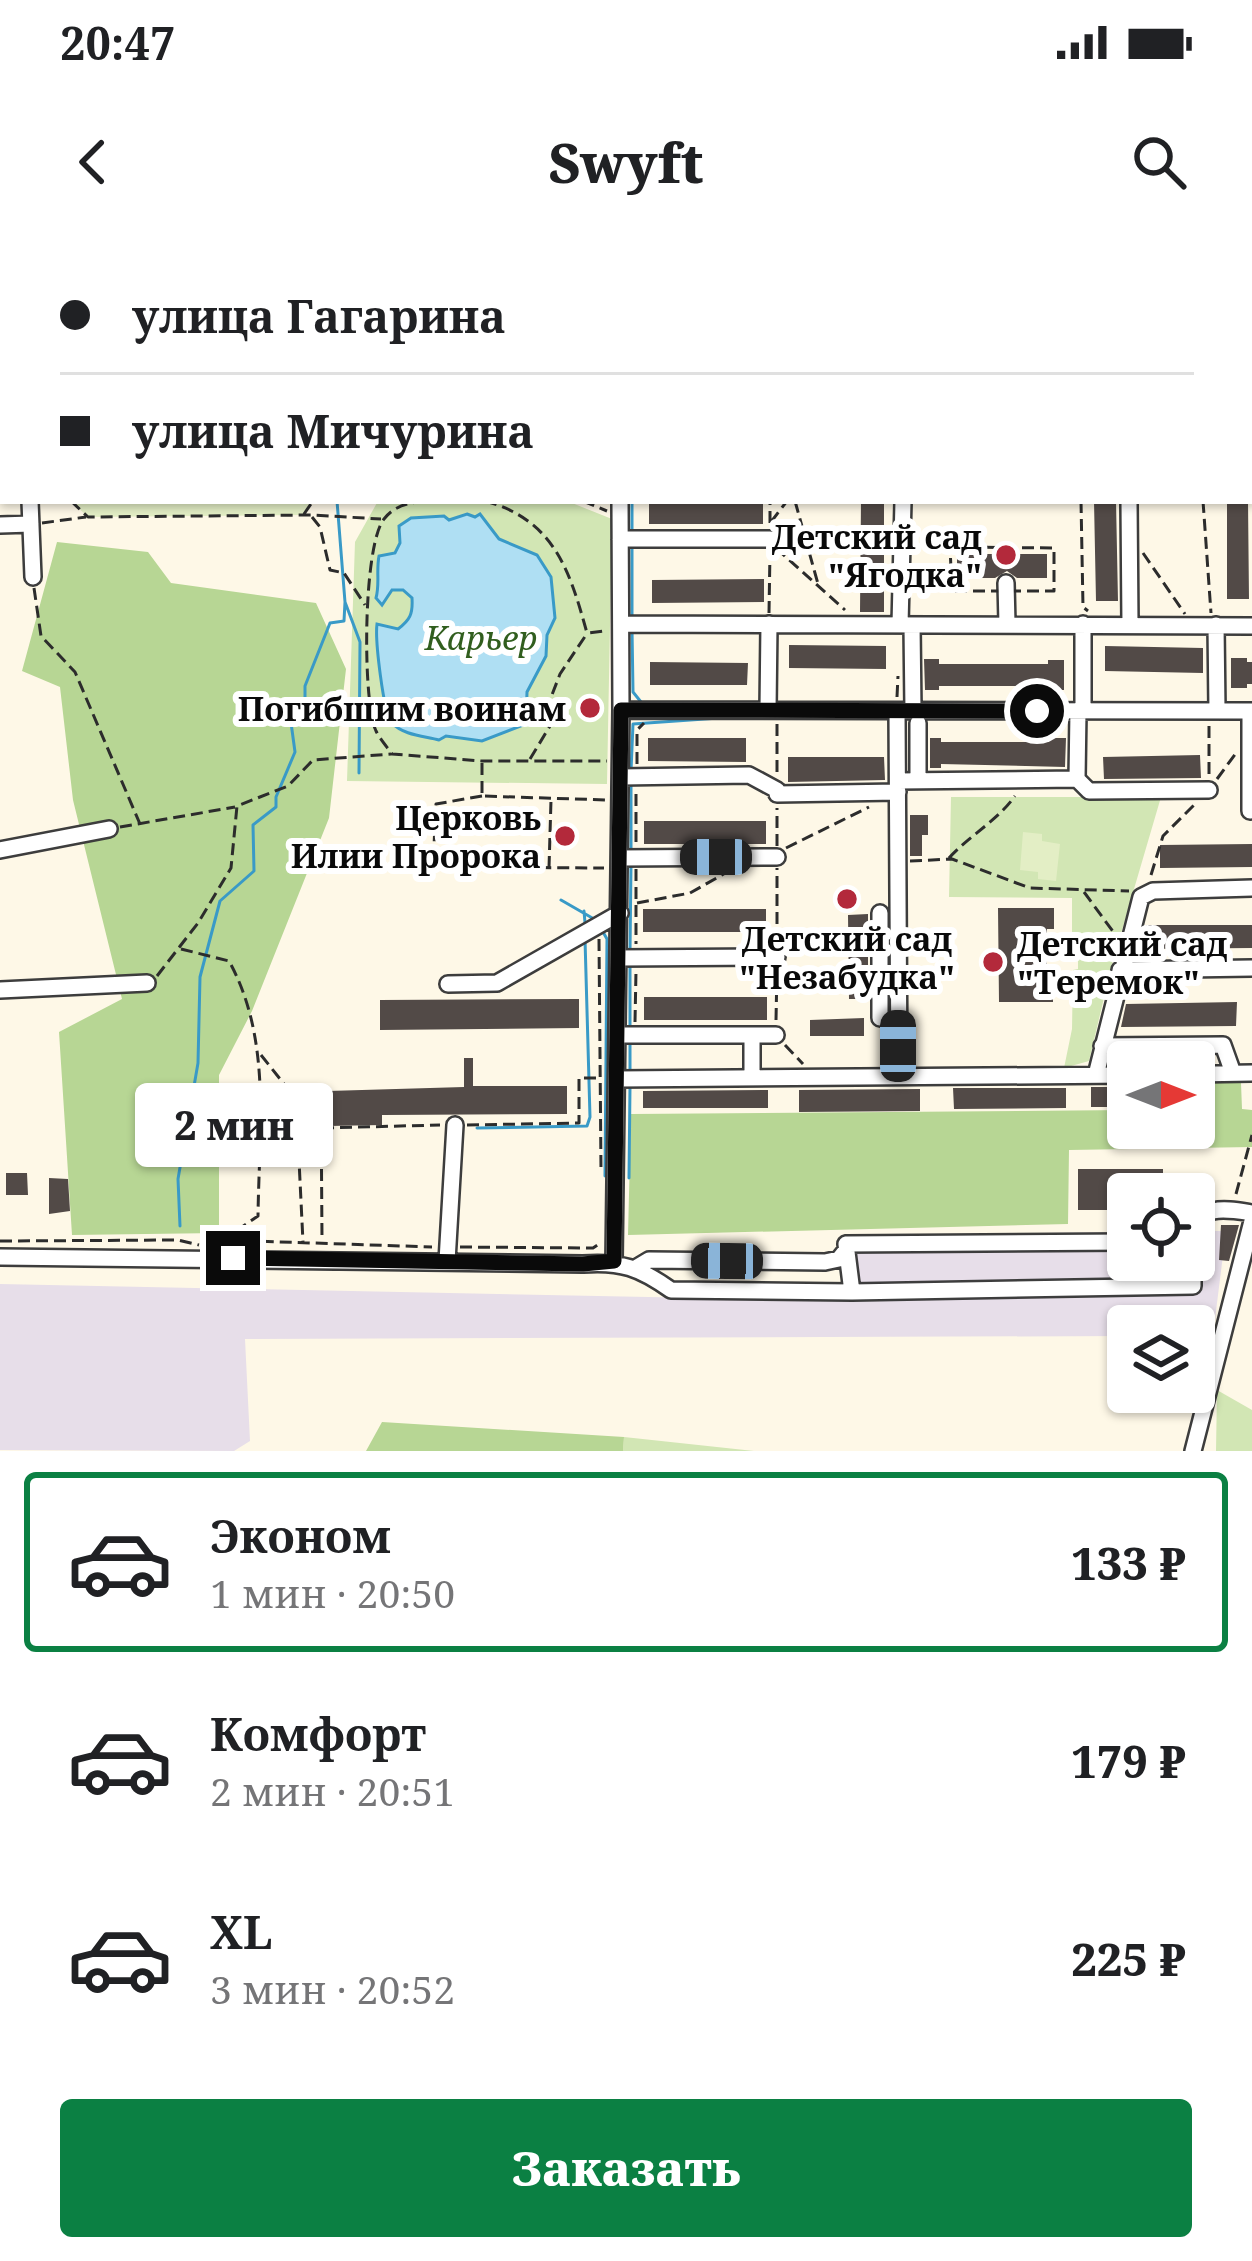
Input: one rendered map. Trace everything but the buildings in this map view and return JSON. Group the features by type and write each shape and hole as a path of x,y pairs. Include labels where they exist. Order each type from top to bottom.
{"street":[{"path":"30,504 33,577"},
{"path":"903,504 909,715 918,781"},
{"path":"1130,504 1130,625"},
{"path":"614,1261 600,1078 627,1035 627,958 610,919 622,861 629,777 615,627 620,508"},
{"path":"0,525 31,524"},
{"path":"620,539 770,531"},
{"path":"1006,583 1006,624"},
{"path":"768,716 769,624"},
{"path":"1077,779 1087,624"},
{"path":"1207,626 1213,718"},
{"path":"615,627 1252,626"},
{"path":"621,710 768,716 1080,711 1213,718 1251,711 1250,811"},
{"path":"899,1077 898,787 909,715"},
{"path":"629,777 749,775 777,792 898,787 918,781 1077,779 1089,791 1209,790"},
{"path":"0,850 110,829"},
{"path":"622,861 777,857"},
{"path":"1096,1075 1120,970 1146,891 1252,888"},
{"path":"880,913 877,1023 898,1016"},
{"path":"448,984 497,983 610,919"},
{"path":"627,958 777,957"},
{"path":"1120,970 1252,968"},
{"path":"0,990 147,983"},
{"path":"627,1035 776,1036"},
{"path":"752,1036 752,1078"},
{"path":"1102,1046 1223,1046 1233,1073"},
{"path":"1215,1073 1252,1073"},
{"path":"600,1078 1107,1075"},
{"path":"447,1254 454,1125"},
{"path":"1192,1451 1228,1308 1247,1258 1252,1217 1215,1210"},
{"path":"852,1292 846,1244 1107,1242"},
{"path":"634,1269 649,1260 825,1262 839,1259 847,1249"},
{"path":"0,1257 188,1258 322,1251 614,1261 671,1290 852,1292 1193,1286 1193,1281"}],"path":[{"path":"74,504 88,517"},
{"path":"302,515 311,504"},
{"path":"392,754 374,729 367,651 370,549 383,519 402,504"},
{"path":"491,504 531,523 557,550 578,590 587,633"},
{"path":"770,504 770,531"},
{"path":"770,531 789,504"},
{"path":"792,504 819,585"},
{"path":"1081,504 1087,624"},
{"path":"1203,504 1207,626"},
{"path":"311,515 320,527 330,570 344,572 368,609"},
{"path":"31,524 88,517 383,519"},
{"path":"1130,532 1207,626"},
{"path":"769,624 770,543 859,624"},
{"path":"33,577 41,635 75,673 140,824"},
{"path":"528,761 553,721 550,700 560,674 587,633 615,627"},
{"path":"768,716 777,722 777,853 898,787"},
{"path":"1209,790 1213,718"},
{"path":"601,1172 600,1078 610,919 638,730 650,722"},
{"path":"898,861 948,859 1030,888 1146,891 1163,836 1209,790 1250,735"},
{"path":"110,829 236,806 288,786 314,760 392,754 482,761 609,761"},
{"path":"482,761 482,796"},
{"path":"948,859 974,831 1001,815 1027,780"},
{"path":"611,800 482,796 436,804 433,867 549,868 622,861"},
{"path":"549,868 550,798"},
{"path":"147,983 163,971 231,868 236,806"},
{"path":"610,919 689,892 756,856"},
{"path":"777,857 776,1036 814,1077"},
{"path":"1083,890 1126,949"},
{"path":"610,919 627,958 627,1035"},
{"path":"179,949 229,961 240,982 260,1053 258,1216 188,1258"},
{"path":"260,1053 296,1099 303,1242"},
{"path":"322,1129 580,1123 579,1078 600,1078"},
{"path":"321,1097 322,1251"},
{"path":"1235,1196 1252,1135"},
{"path":"0,1241 178,1240 206,1247"},
{"path":"223,1240 303,1242 322,1251 447,1254 593,1248 602,1241"}],"shaded area":[{"path":"1215,1231 1226,1231 1215,1319 1215,1305 1107,1305 1107,1336 245,1339 250,1441 234,1451 0,1450 0,1284 845,1301 842,1235 1107,1232 1107,1281 1215,1281"}],"green space":[{"path":"74,504 311,504 302,515 88,517"},
{"name":"Карьер","path":"376,504 574,504 612,519 607,784 347,781 355,542"},
{"path":"57,542 148,552 171,583 316,603 346,669 329,818 252,1011 219,1075 219,1233 72,1235 59,1032 122,999 73,800 60,687 22,671"},
{"path":"951,797 1161,797 1089,1061 1064,1068 1072,1029 1073,970 1078,969 1078,954 1072,953 1072,898 949,897"},
{"path":"1023,832 1042,834 1042,841 1060,844 1056,881 1020,870"},
{"path":"1215,1083 1241,1083 1242,1109 1252,1110 1252,1147 1215,1148"},
{"path":"1107,1110 1107,1149 1130,1149 1069,1150 1068,1224 628,1235 631,1114"},
{"path":"1217,1390 1252,1410 1252,1451 1216,1451"},
{"path":"382,1422 624,1437 623,1451 366,1451"},
{"path":"624,1437 754,1451 623,1451"}],"water":[{"path":"480,514 499,539 537,555 551,577 555,618 547,635 546,656 527,692 526,724 482,741 446,736 439,740 402,730 389,716 380,675 377,624 398,629 410,616 412,598 403,590 392,590 382,605 376,598 378,562 379,556 395,553 399,526 411,518 444,516 449,520"}],"waterway":[{"path":"337,504 345,602 360,642 359,773"},
{"path":"632,504 632,535"},
{"path":"632,545 632,619"},
{"path":"180,1226 178,1179 198,1063 200,977 220,901 254,871 253,825 276,807 295,752 289,708 305,698 305,686 330,623 344,621 345,602"},
{"path":"632,629 633,692 641,702"},
{"path":"631,771 633,724 719,718"},
{"path":"631,780 631,849"},
{"path":"630,951 631,864"},
{"path":"561,900 594,919"},
{"path":"584,911 585,923"},
{"path":"603,932 607,939 605,1176"},
{"path":"477,1128 587,1126 585,939"},
{"path":"630,966 630,1029"},
{"path":"630,1038 630,1071"},
{"path":"629,1178 630,1086"}],"place":[{"name":"Детский сад \"Ягодка\"","path":"1006,555"},
{"name":"Погибшим воинам","path":"590,708"},
{"name":"Церковь Илии Пророка","path":"565,836"},
{"name":"Детский сад \"Незабудка\"","path":"847,899"},
{"name":"Детский сад \"Теремок\"","path":"993,962"}],"route":[{"path":"233,1258 614,1261 621,710 1037,711"}]}
